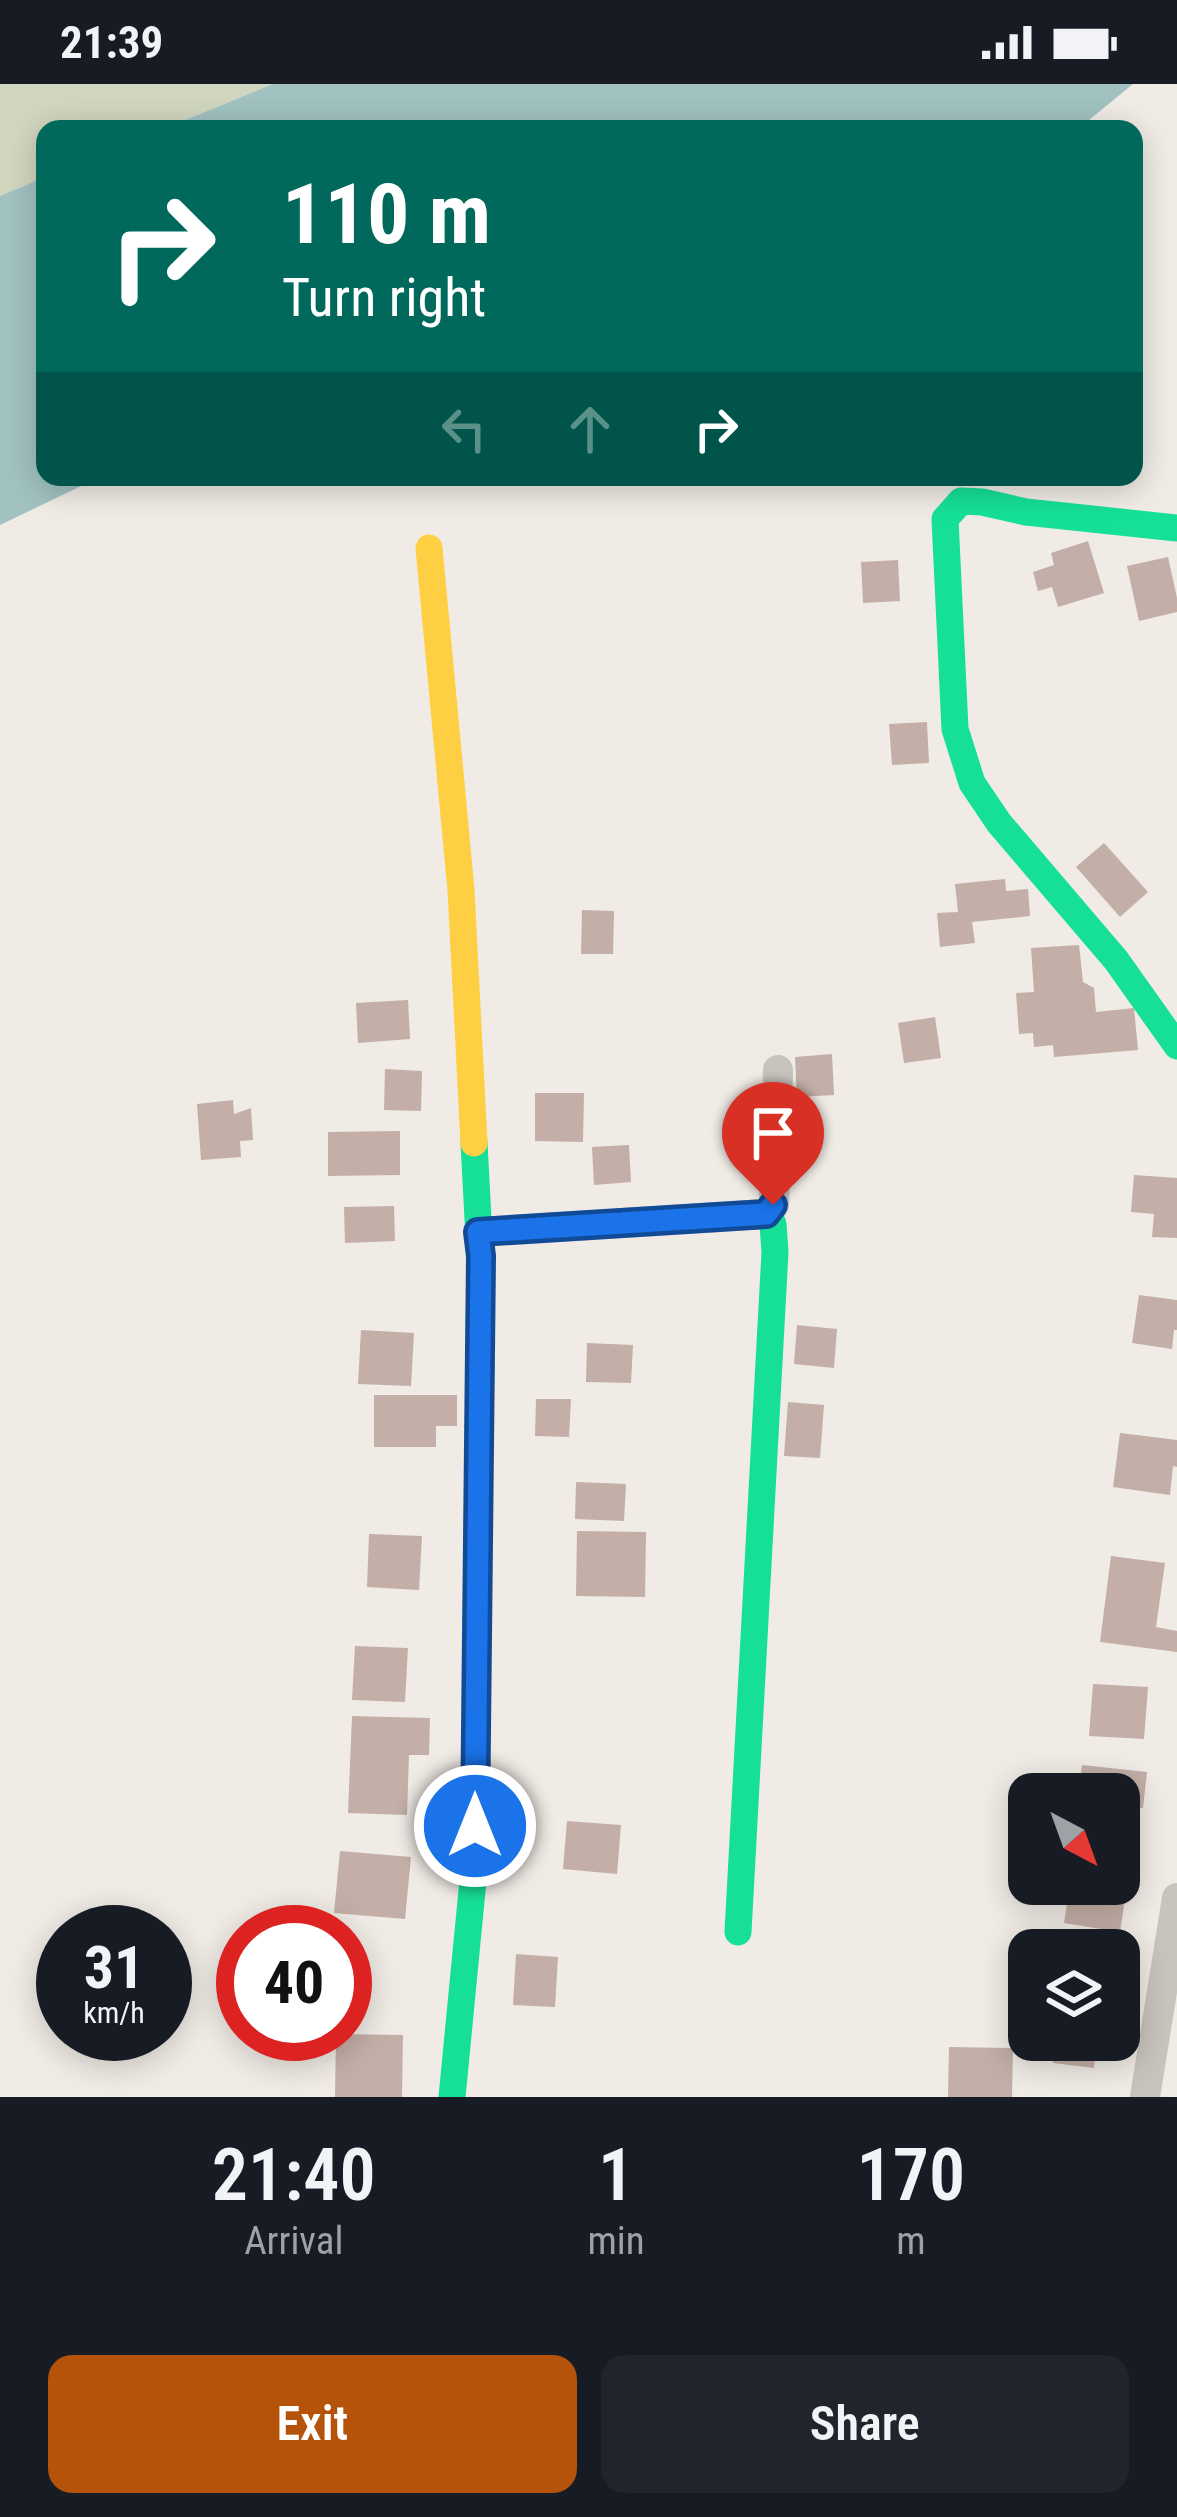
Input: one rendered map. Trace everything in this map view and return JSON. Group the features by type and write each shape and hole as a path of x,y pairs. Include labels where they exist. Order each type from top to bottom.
{"street":[{"path":"1177,528 961,501 945,519 956,729 972,783 999,823 1116,960 1177,1046"},
{"path":"429,548 461,890 481,1256 475,1870 452,2097"},
{"path":"478,1232 766,1214 775,1191 778,1070"},
{"path":"738,1932 775,1252 773,1224 766,1214"},
{"path":"1145,2097 1177,1898"}],"green space":[{"path":"0,84 273,84 185,120 36,120 36,181 0,196"}],"water":[{"path":"273,84 1133,84 1089,120 185,120"},
{"path":"36,181 36,486 81,486 0,525 0,196"}],"building":[{"path":"1088,541 1104,593 1058,607 1052,587 1038,591 1033,572 1054,565 1051,553"},
{"path":"1168,557 1177,612 1139,621 1127,566"},
{"path":"898,560 900,601 863,603 861,562"},
{"path":"927,722 929,763 892,765 889,724"},
{"path":"1104,843 1148,892 1120,917 1076,867"},
{"path":"1005,879 1006,891 1028,889 1030,916 972,922 975,943 940,947 937,913 958,912 955,884"},
{"path":"582,910 614,911 613,954 581,954"},
{"path":"1079,945 1083,982 1094,988 1096,1012 1134,1008 1138,1050 1054,1057 1053,1045 1034,1047 1033,1033 1019,1034 1016,993 1034,992 1031,948"},
{"path":"408,1000 410,1039 358,1043 356,1003"},
{"path":"935,1017 941,1058 904,1063 898,1023"},
{"path":"832,1054 834,1095 797,1097 795,1057"},
{"path":"385,1069 422,1071 421,1111 384,1110"},
{"path":"535,1093 584,1093 583,1142 535,1141"},
{"path":"233,1100 234,1114 251,1108 253,1140 240,1141 241,1157 201,1160 197,1104"},
{"path":"400,1131 400,1175 328,1176 328,1132"},
{"path":"629,1145 631,1182 594,1185 592,1147"},
{"path":"1134,1175 1177,1178 1177,1238 1152,1237 1154,1214 1131,1212"},
{"path":"394,1206 395,1241 345,1243 344,1207"},
{"path":"1139,1295 1177,1300 1172,1349 1132,1343"},
{"path":"797,1325 837,1329 834,1368 794,1364"},
{"path":"361,1330 414,1333 411,1386 358,1384"},
{"path":"587,1343 633,1345 631,1383 586,1382"},
{"path":"374,1395 457,1395 457,1426 436,1426 436,1447 374,1447"},
{"path":"536,1399 571,1399 569,1437 535,1436"},
{"path":"788,1402 824,1405 820,1458 784,1456"},
{"path":"1120,1433 1177,1440 1170,1495 1113,1487"},
{"path":"576,1482 626,1484 624,1521 575,1519"},
{"path":"577,1531 646,1532 645,1597 576,1596"},
{"path":"369,1534 422,1536 419,1590 367,1587"},
{"path":"1111,1556 1165,1563 1156,1627 1177,1631 1177,1652 1100,1642"},
{"path":"355,1646 408,1648 405,1702 352,1700"},
{"path":"1093,1684 1148,1687 1144,1739 1089,1736"},
{"path":"352,1716 430,1718 429,1755 409,1755 407,1815 348,1813"},
{"path":"1082,1765 1147,1772 1143,1808 1140,1773 1081,1773"},
{"path":"567,1821 621,1825 617,1874 563,1869"},
{"path":"340,1851 411,1857 405,1919 372,1916 372,1905 335,1905"},
{"path":"1067,1905 1124,1905 1120,1929 1064,1923"},
{"path":"516,1954 558,1957 555,2007 513,2005"},
{"path":"372,2035 403,2035 402,2097 335,2097 336,2061 372,2061"},
{"path":"949,2047 1008,2048 1008,2061 1013,2061 1012,2097 948,2097"},
{"path":"1053,2061 1095,2061 1094,2068"}],"traffic: fast":[{"path":"1177,528 961,501 945,519 955,729 972,783 999,823 1116,960 1177,1046"},
{"path":"452,2097 474,1870 480,1257 474,1143"},
{"path":"738,1932 775,1252 773,1224 766,1214"}],"traffic: slow":[{"path":"429,548 461,890 474,1143"}],"route":[{"path":"475,1826 478,1232 766,1214 773,1205"}]}
